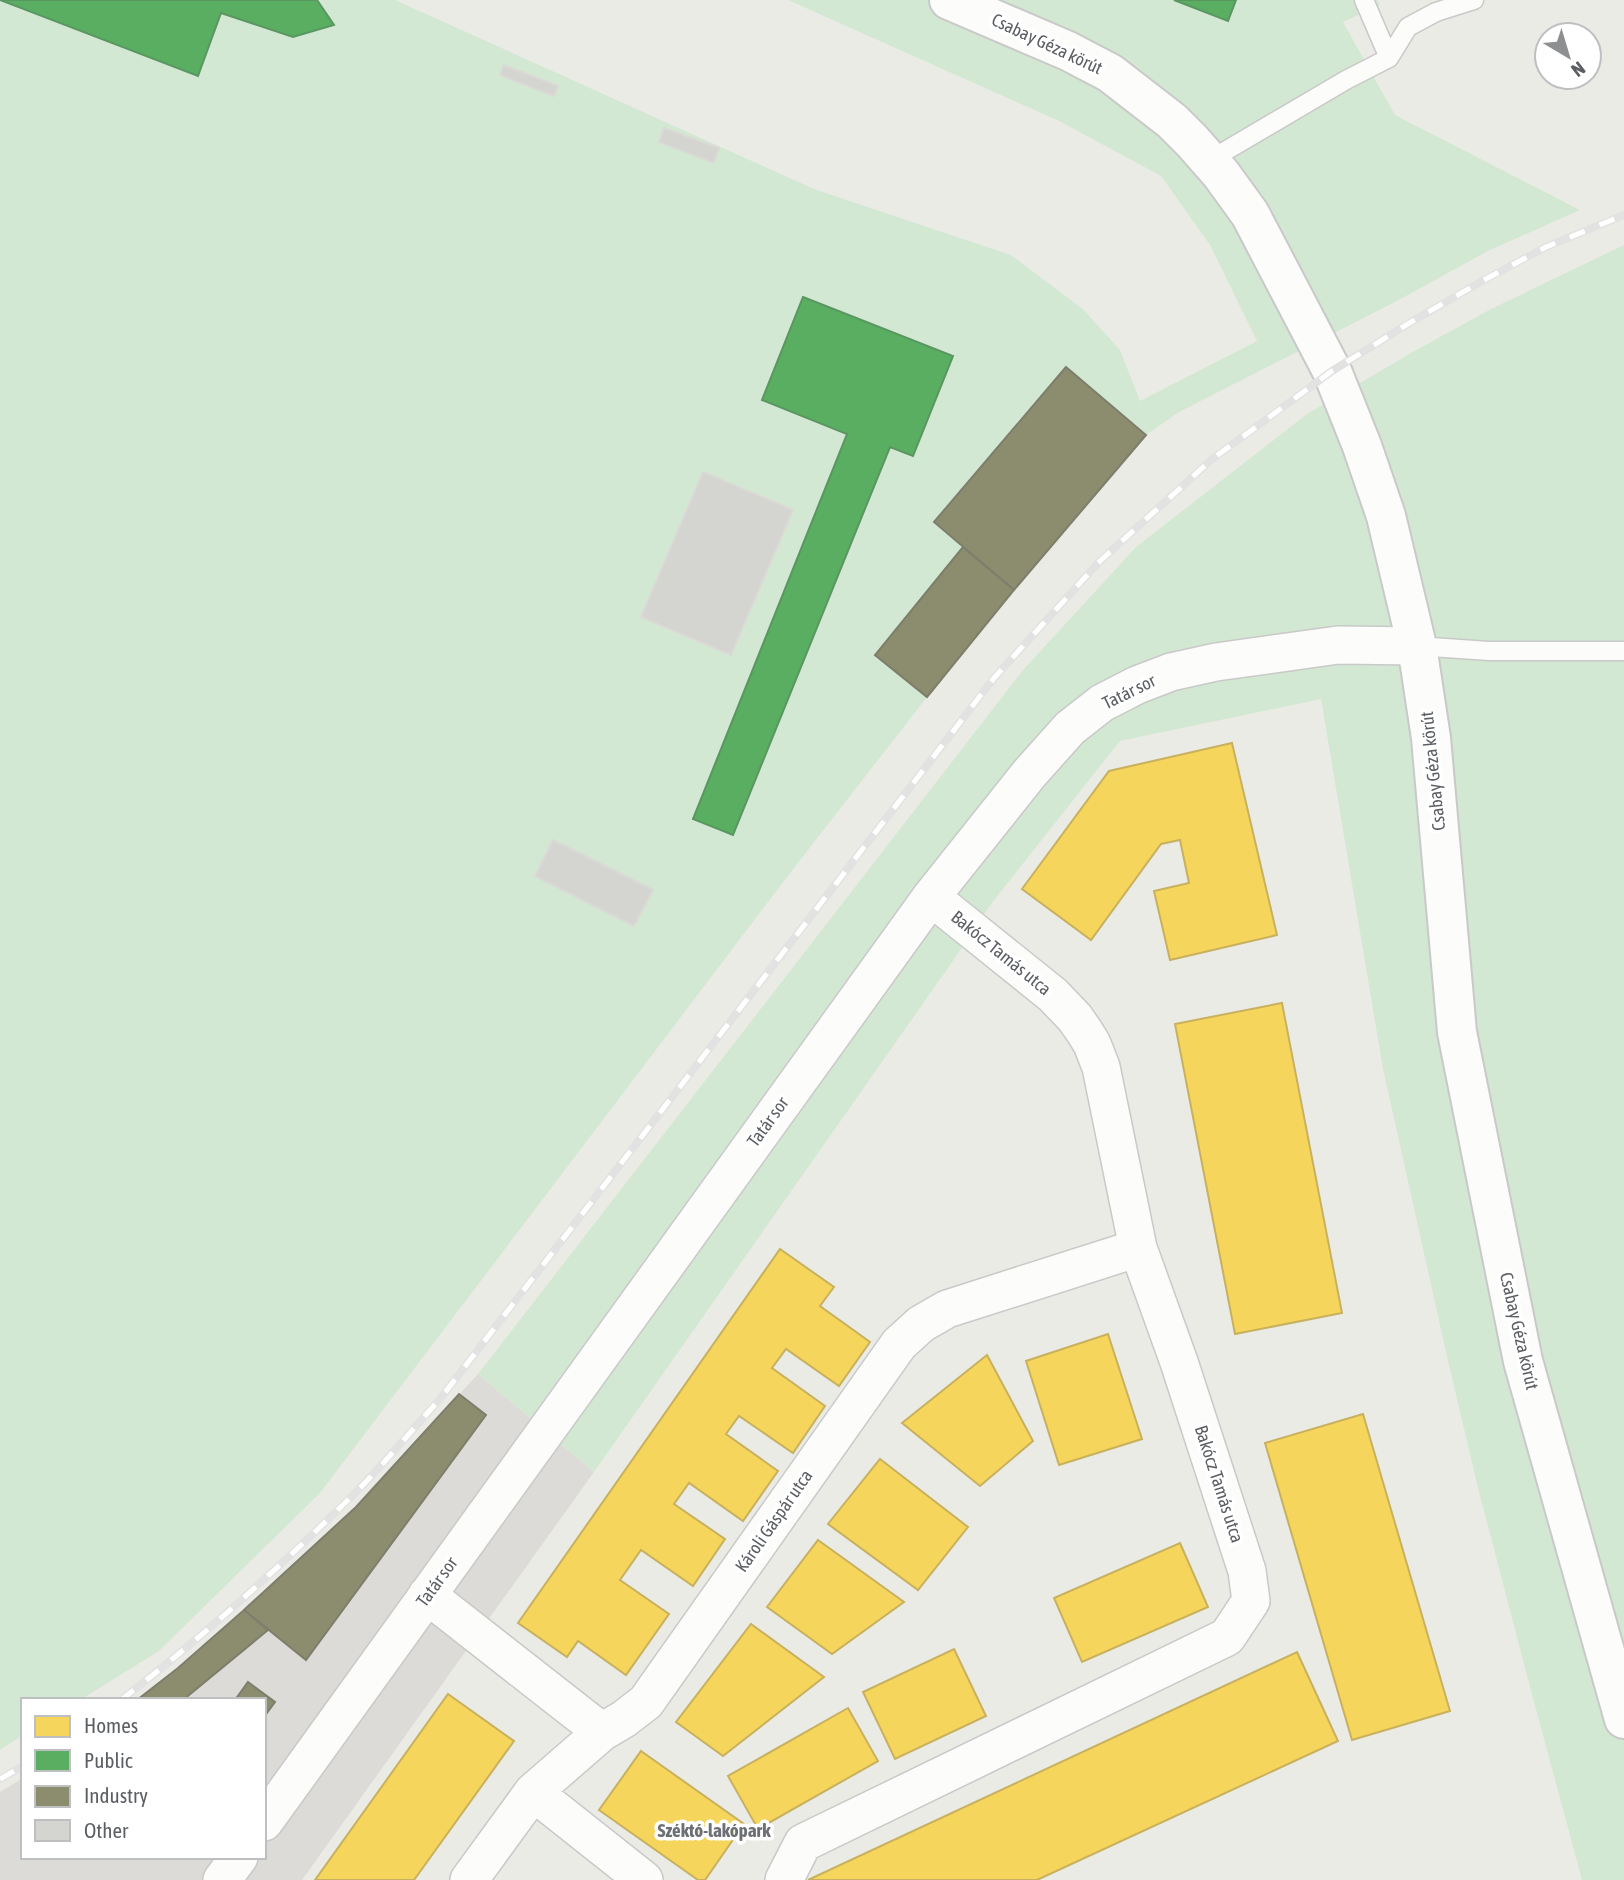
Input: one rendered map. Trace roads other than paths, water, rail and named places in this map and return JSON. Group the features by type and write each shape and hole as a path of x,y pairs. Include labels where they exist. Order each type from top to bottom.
{"street":[{"name":"Csabay Géza körút","path":"948,0 1068,51 1110,73 1172,121 1210,160 1250,214 1332,371 1362,446 1386,516 1417,646 1431,737 1457,1032 1523,1361 1624,1719"},
{"name":"Tatár sor","path":"266,1819 930,897 1061,737 1102,703 1171,672 1216,662 1338,645 1417,646"},
{"name":"Bakócz Tamás utca","path":"784,1880 803,1843 1227,1637 1251,1601 1247,1571 1179,1362 1138,1248 1101,1067 1092,1044 1075,1018 1054,995 930,897"},
{"name":"Károli Gáspár utca","path":"469,1880 533,1792 602,1732 646,1702 899,1344 921,1324 947,1309 1138,1248"},
{"path":"428,1595 602,1732"},
{"path":"533,1792 644,1880"},
{"path":"222,1880 238,1859"}],"lane":[{"path":"1364,0 1389,58"},
{"path":"1210,160 1346,80 1389,58 1408,27 1436,12 1474,0"},
{"path":"1417,646 1489,651 1624,651"}],"railway":[{"path":"124,1698 211,1626 298,1548 365,1483 440,1399 994,678 1099,562 1211,460 1332,371 1484,280 1546,247 1624,215"},
{"path":"0,1779 21,1767"}],"district":[{"name":"Széktó-lakópark","path":"714,1830"}]}
